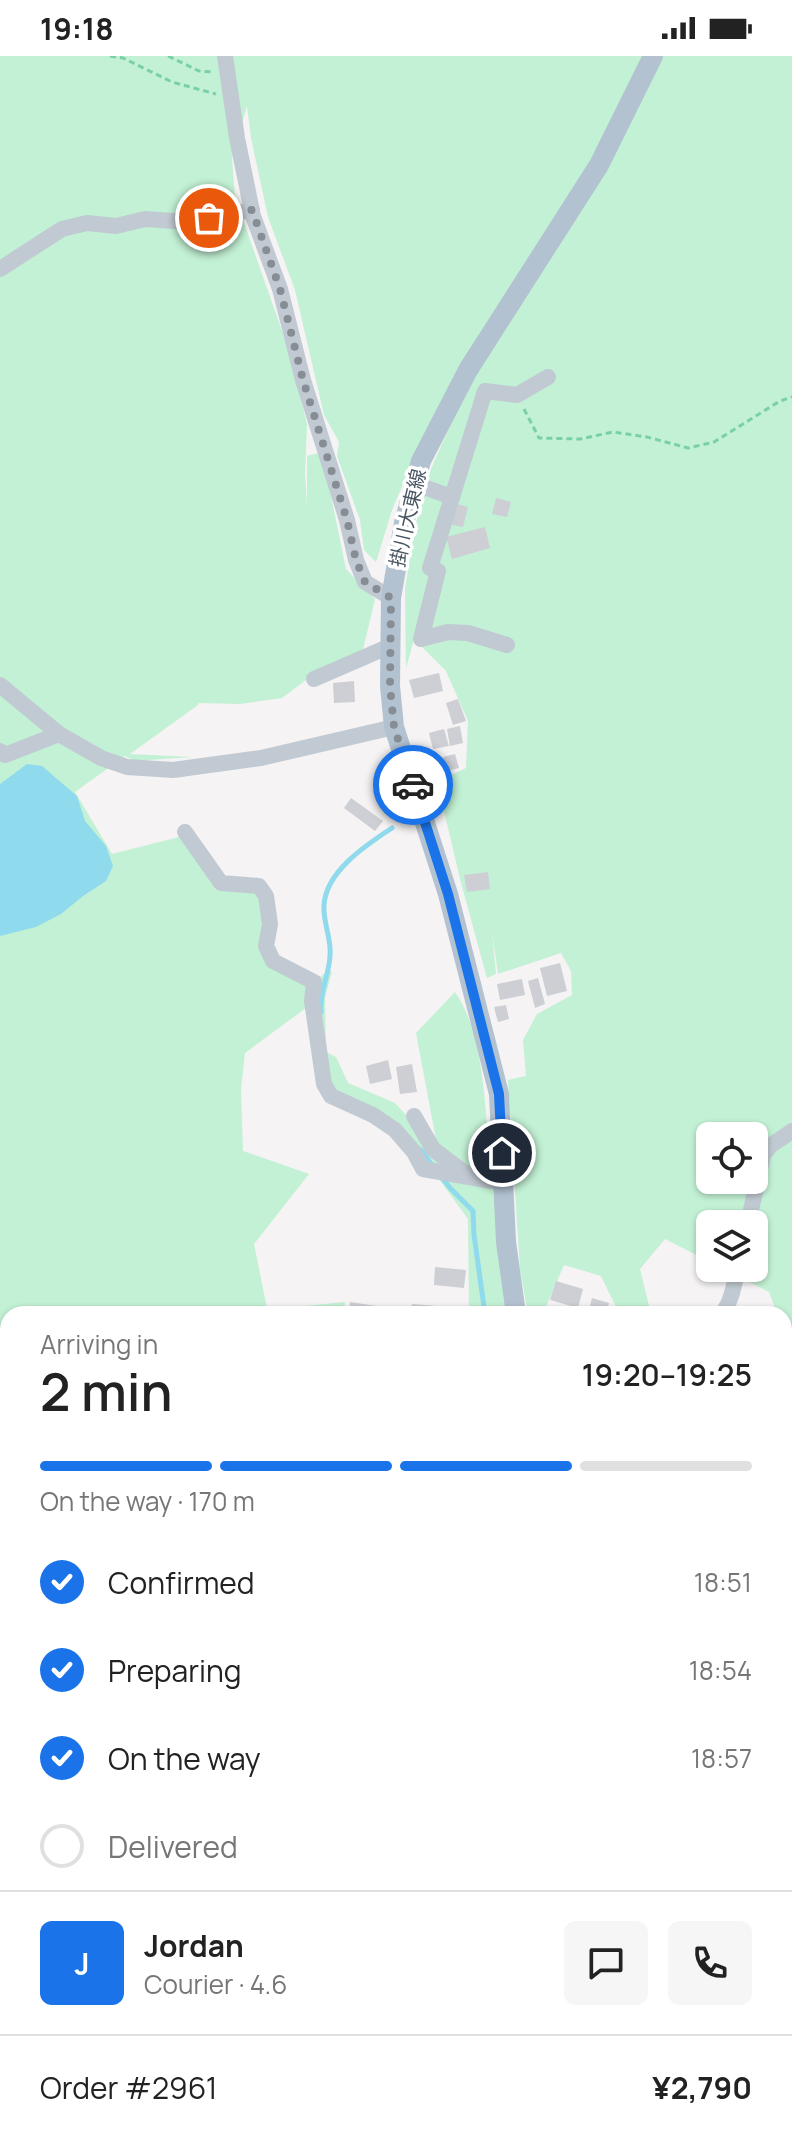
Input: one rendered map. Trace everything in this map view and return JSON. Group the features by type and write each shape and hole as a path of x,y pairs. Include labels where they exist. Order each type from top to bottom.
{"main road":[{"name":"掛川大東線","path":"515,1306 506,1242 499,1094 448,894 394,727 390,686 391,598 404,523 421,461 468,370 599,165 653,56"}],"street":[{"path":"225,56 252,210 280,289 303,380 347,520 356,560 365,582 391,598"},
{"path":"0,269 62,229 87,223 116,226 145,219 188,222 252,210"},
{"path":"507,645 468,633 448,632 421,639 438,571 430,568 485,391 517,395 548,377"},
{"path":"415,484 452,497"},
{"path":"314,679 390,646"},
{"path":"0,685 59,734 101,758 127,767 173,770 261,758 394,727"},
{"path":"0,751 5,755 59,734"},
{"path":"185,832 221,883 259,886 266,896 270,924 266,946 273,961 314,982 312,1001 324,1084 331,1096 373,1115 395,1130 414,1152 423,1169 503,1183"},
{"path":"414,1116 433,1149 470,1177"},
{"path":"751,1210 763,1155 770,1146 792,1131"},
{"path":"727,1306 735,1282"}],"path":[{"path":"110,56 123,58 172,82 231,97"},
{"path":"168,56 199,71 227,73"},
{"path":"517,395 539,438 580,439 613,432 688,448 714,442 780,401 792,397"}],"green space":[{"path":"0,56 792,56 792,1306 774,1306 769,1292 749,1282 768,1282 768,1210 696,1210 696,1255 665,1239 640,1269 649,1306 616,1306 601,1276 564,1265 546,1306 527,1306 520,1269 508,1080 526,1076 523,1040 537,1014 572,995 571,971 561,953 498,974 492,931 496,974 487,978 437,782 466,768 468,721 446,671 421,646 433,571 406,668 405,588 416,523 431,469 457,410 418,448 392,510 376,562 364,550 360,520 337,456 339,442 324,415 295,290 268,217 247,106 232,158 235,197 289,351 307,424 305,473 307,506 307,456 322,452 346,569 375,599 362,654 314,674 282,698 240,704 199,703 130,754 192,757 134,761 125,756 75,792 112,854 191,834 221,883 259,886 266,946 314,982 332,971 325,998 326,1052 336,1057 348,1083 395,1103 437,1145 416,1033 455,992 473,1031 478,1054 491,1171 467,1169 472,1177 497,1182 506,1306 469,1306 468,1219 436,1175 421,1169 391,1127 330,1099 310,1005 245,1053 241,1089 243,1151 309,1174 254,1244 267,1306 0,1306"},
{"path":"345,1302 345,1306 304,1306"}],"water":[{"path":"27,764 42,766 77,796 85,821 106,846 113,866 106,881 61,914 36,927 0,936 0,784"}],"building":[{"path":"496,498 511,502 507,517 492,514"},
{"path":"457,504 468,507 463,527 452,525"},
{"path":"485,527 490,548 452,559 446,537"},
{"path":"439,673 443,691 414,698 409,680"},
{"path":"354,681 355,702 334,703 333,683"},
{"path":"458,699 466,721 453,725 446,703"},
{"path":"460,726 463,743 450,746 447,729"},
{"path":"444,729 449,746 433,749 429,733"},
{"path":"455,754 459,768 446,771 443,757"},
{"path":"351,798 383,821 375,831 344,808"},
{"path":"488,872 490,889 467,892 464,875"},
{"path":"560,963 567,991 547,996 540,968"},
{"path":"538,978 545,1004 535,1008 528,981"},
{"path":"522,979 525,995 500,1000 497,984"},
{"path":"506,1005 509,1019 498,1022 494,1007"},
{"path":"388,1060 392,1079 370,1084 366,1066"},
{"path":"412,1064 417,1092 400,1094 396,1067"},
{"path":"435,1267 466,1270 464,1288 434,1285"},
{"path":"556,1281 583,1289 579,1306 550,1300"},
{"path":"592,1298 609,1303 608,1306 590,1306"},
{"path":"350,1302 377,1306 350,1306"}],"waterway":[{"path":"321,1012 330,950 324,912 326,894 339,871 392,828"},
{"path":"421,1150 434,1168"},
{"path":"440,1175 473,1211 484,1306"}],"way so far":[{"path":"209,218 252,210 280,289 303,380 347,520 356,560 365,582 391,598 390,686 394,727 413,785"}],"route":[{"path":"413,785 448,894 499,1094 502,1153"}]}
